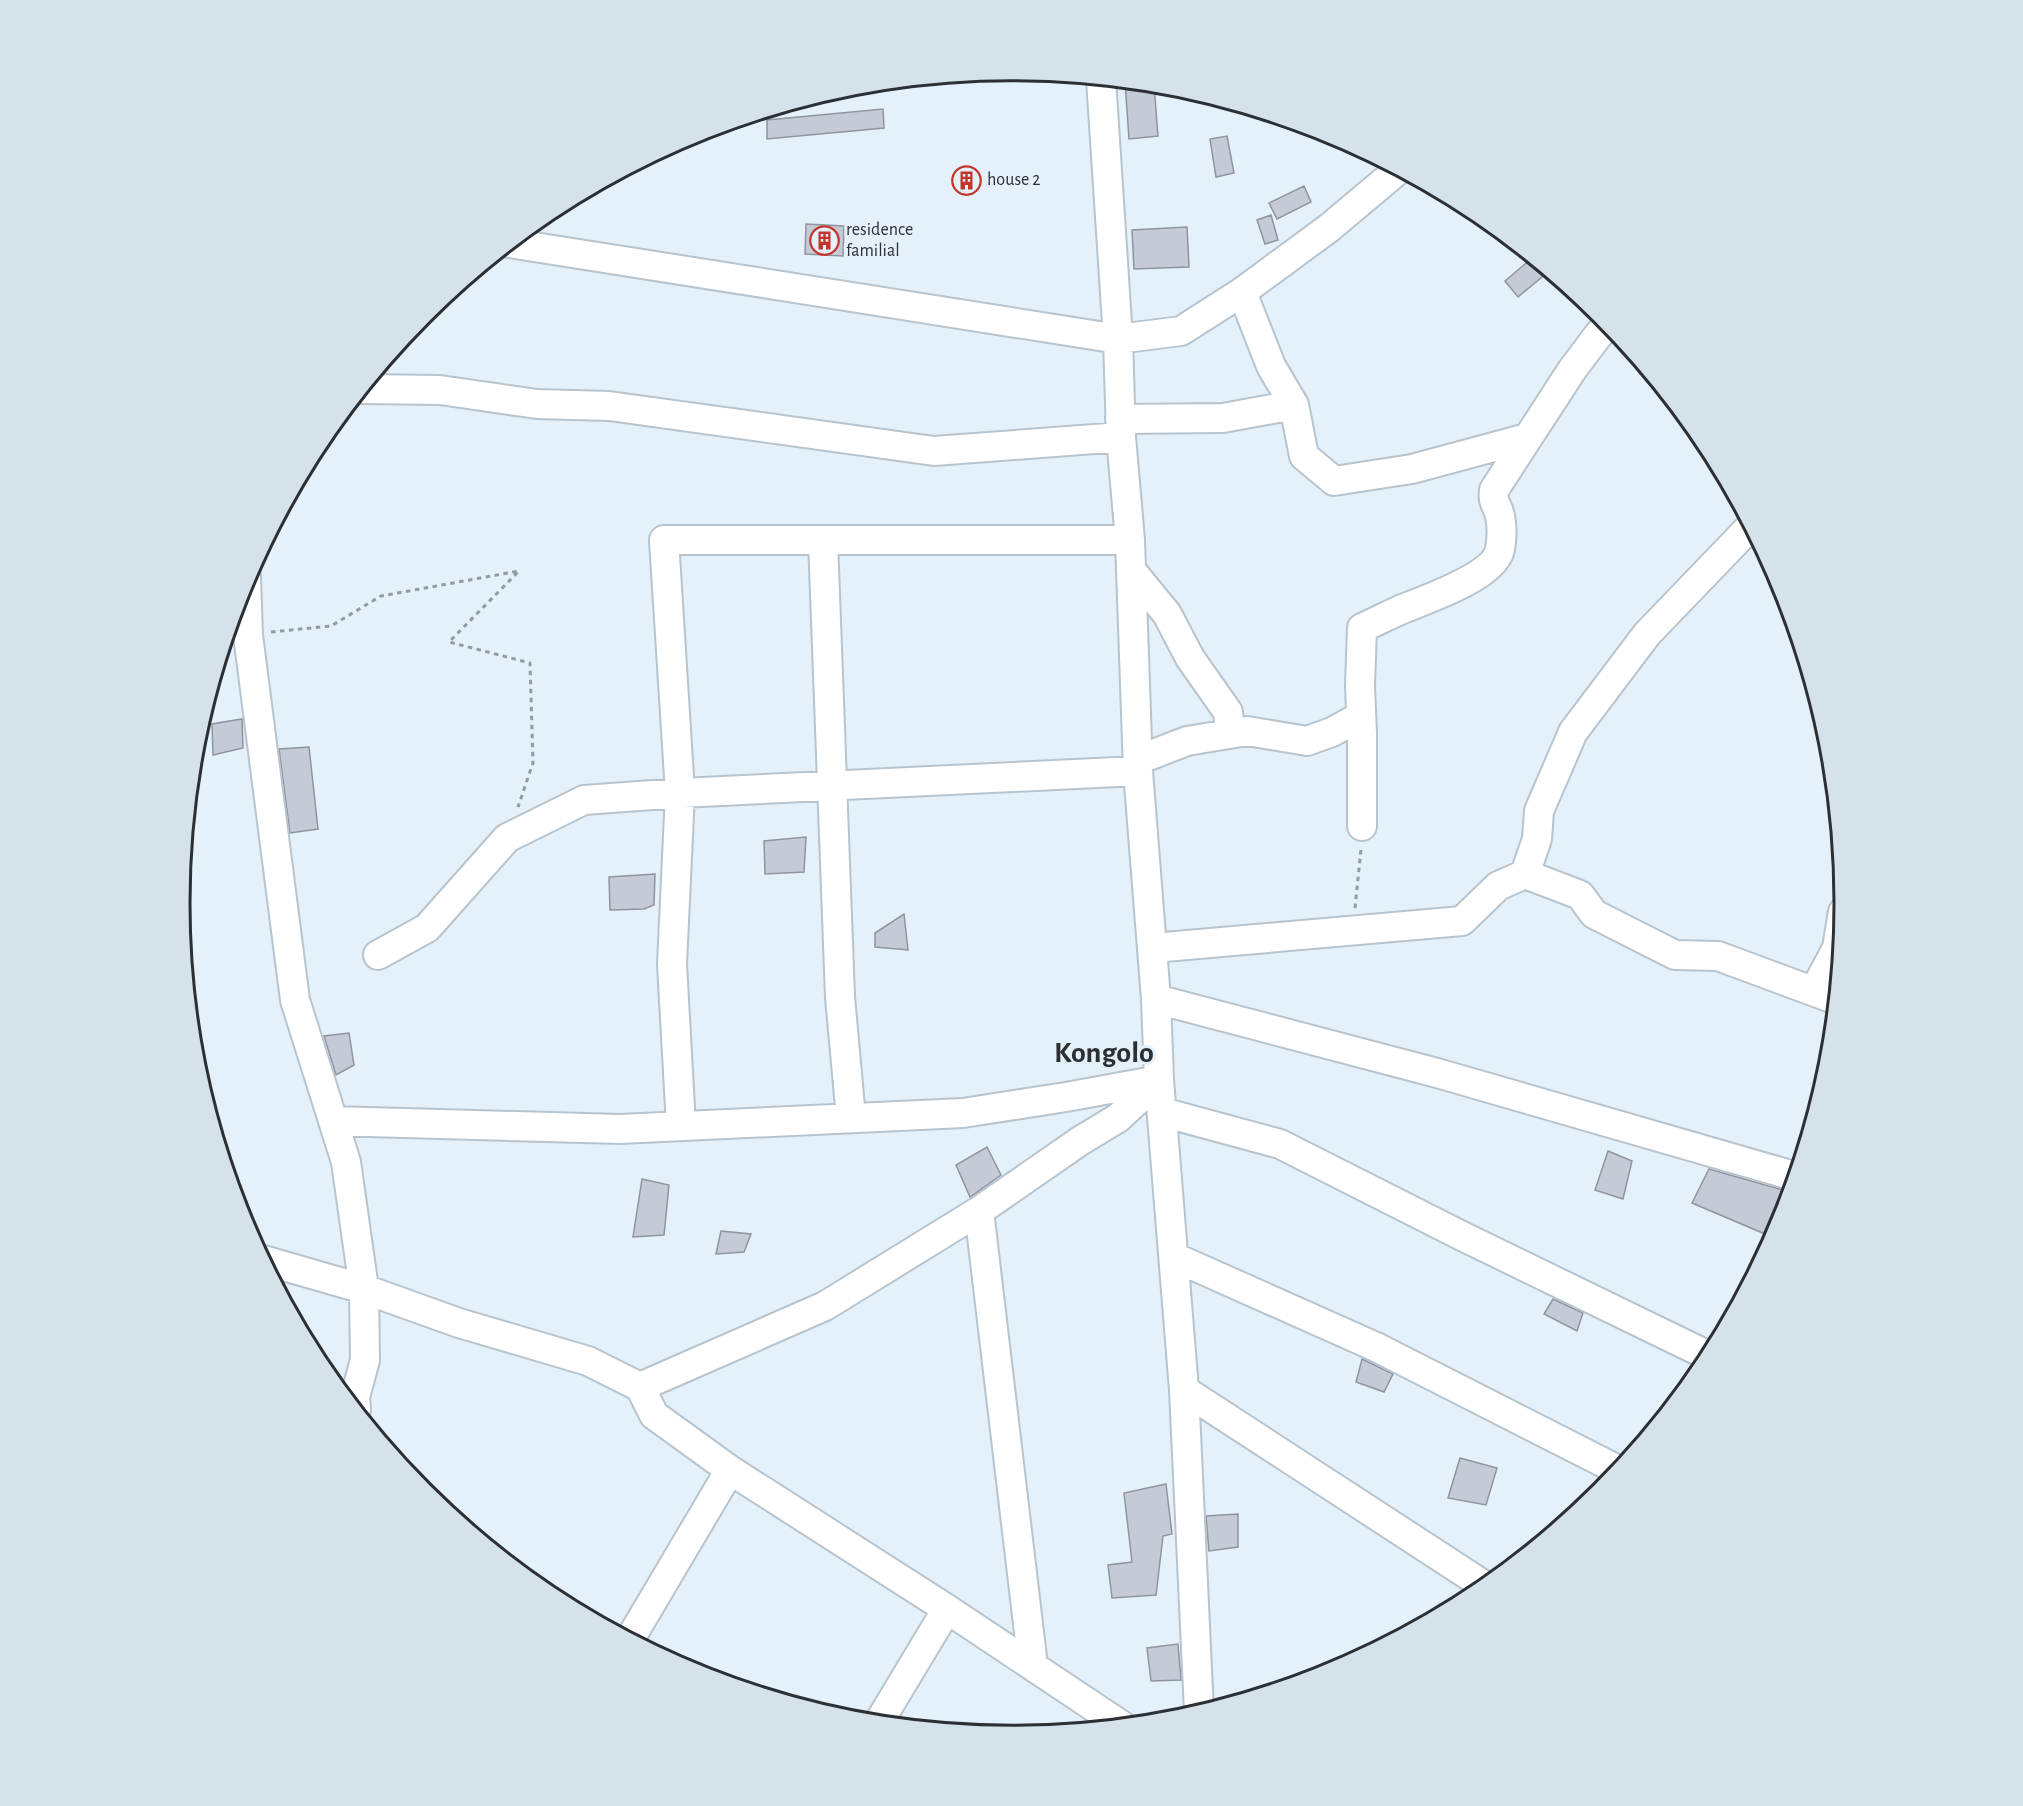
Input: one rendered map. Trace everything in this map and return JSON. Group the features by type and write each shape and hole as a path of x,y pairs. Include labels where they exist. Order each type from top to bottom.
{"street":[{"path":"1101,86 1118,339 1121,428 1130,540 1138,765 1153,948 1159,1080 1184,1390 1198,1703"},
{"path":"520,245 1118,339 1180,331 1242,292 1329,228 1392,175"},
{"path":"1242,292 1271,366 1294,405 1304,456 1334,481 1412,469 1527,438"},
{"path":"1362,826 1360,686 1362,628 1460,586 1486,568 1500,552 1500,514 1493,501 1494,490 1572,370 1602,331"},
{"path":"370,389 440,390 537,404 609,406 934,451 1222,418 1294,405"},
{"path":"1525,874 1537,839 1539,811 1573,732 1647,634 1745,532"},
{"path":"681,1126 672,964 680,793 664,540 1130,540"},
{"path":"823,540 840,997 851,1118"},
{"path":"1131,570 1167,614 1190,658 1228,712 1230,734"},
{"path":"247,602 248,635 295,1000 346,1162 363,1289 365,1360 355,1398"},
{"path":"378,954 427,928 507,838 585,800 1138,765 1187,741 1247,732 1307,741 1332,732 1362,716"},
{"path":"1153,948 1462,921 1498,886 1525,874 1580,895 1594,914 1676,956 1718,956 1824,995 1830,972"},
{"path":"1156,999 1437,1073 1787,1174"},
{"path":"333,1121 620,1129 963,1113 1159,1080"},
{"path":"640,1387 825,1306 979,1211 1080,1141 1118,1118 1159,1080"},
{"path":"1162,1112 1280,1144 1462,1236 1700,1352"},
{"path":"979,1211 1033,1666"},
{"path":"1174,1257 1376,1347 1610,1466"},
{"path":"272,1263 363,1289 459,1323 588,1361 640,1387 654,1415 730,1470 947,1609 1112,1719"},
{"path":"1184,1390 1476,1580"},
{"path":"634,1633 730,1470"},
{"path":"884,1715 947,1609"}],"path":[{"path":"248,635 331,626 381,596 519,572 449,642 530,663 533,763 507,838"},
{"path":"1352,931 1361,865 1362,826"}],"building":[{"path":"1125,89 1155,94 1158,136 1129,139"},
{"path":"883,109 884,128 767,139 767,120"},
{"path":"1227,136 1234,173 1216,177 1210,139"},
{"name":"house 2","path":"957,173 976,174 977,189 955,187"},
{"path":"1304,186 1311,202 1277,219 1269,203"},
{"path":"1271,215 1278,240 1265,244 1257,220"},
{"name":"residence familial","path":"806,224 844,226 843,256 805,254"},
{"path":"1187,227 1189,267 1134,269 1132,230"},
{"path":"1526,263 1543,276 1518,297 1505,281"},
{"path":"242,719 243,748 213,755 212,724"},
{"path":"309,747 318,829 290,833 279,749"},
{"path":"806,837 804,872 765,874 764,841"},
{"path":"655,874 654,905 644,909 610,910 609,877"},
{"path":"904,914 908,950 875,947 875,933"},
{"path":"349,1033 354,1065 336,1075 324,1036"},
{"path":"987,1147 1001,1175 970,1197 956,1165"},
{"path":"1608,1151 1632,1161 1623,1199 1595,1190"},
{"path":"1709,1169 1782,1190 1764,1234 1692,1203"},
{"path":"642,1179 669,1185 664,1235 633,1237"},
{"path":"721,1231 751,1234 744,1252 716,1254"},
{"path":"1553,1299 1583,1313 1577,1331 1544,1314"},
{"path":"1362,1359 1393,1374 1384,1392 1356,1382"},
{"path":"1460,1458 1497,1468 1486,1505 1448,1498"},
{"path":"1166,1484 1172,1534 1163,1536 1156,1595 1112,1598 1108,1565 1132,1562 1124,1493"},
{"path":"1238,1514 1238,1547 1209,1551 1206,1516"},
{"path":"1178,1644 1181,1680 1151,1681 1147,1648"}],"place":[{"name":"house 2","path":"966,180"},
{"name":"residence familial","path":"825,240"}],"district":[{"name":"Kongolo","path":"1104,1053"}]}
